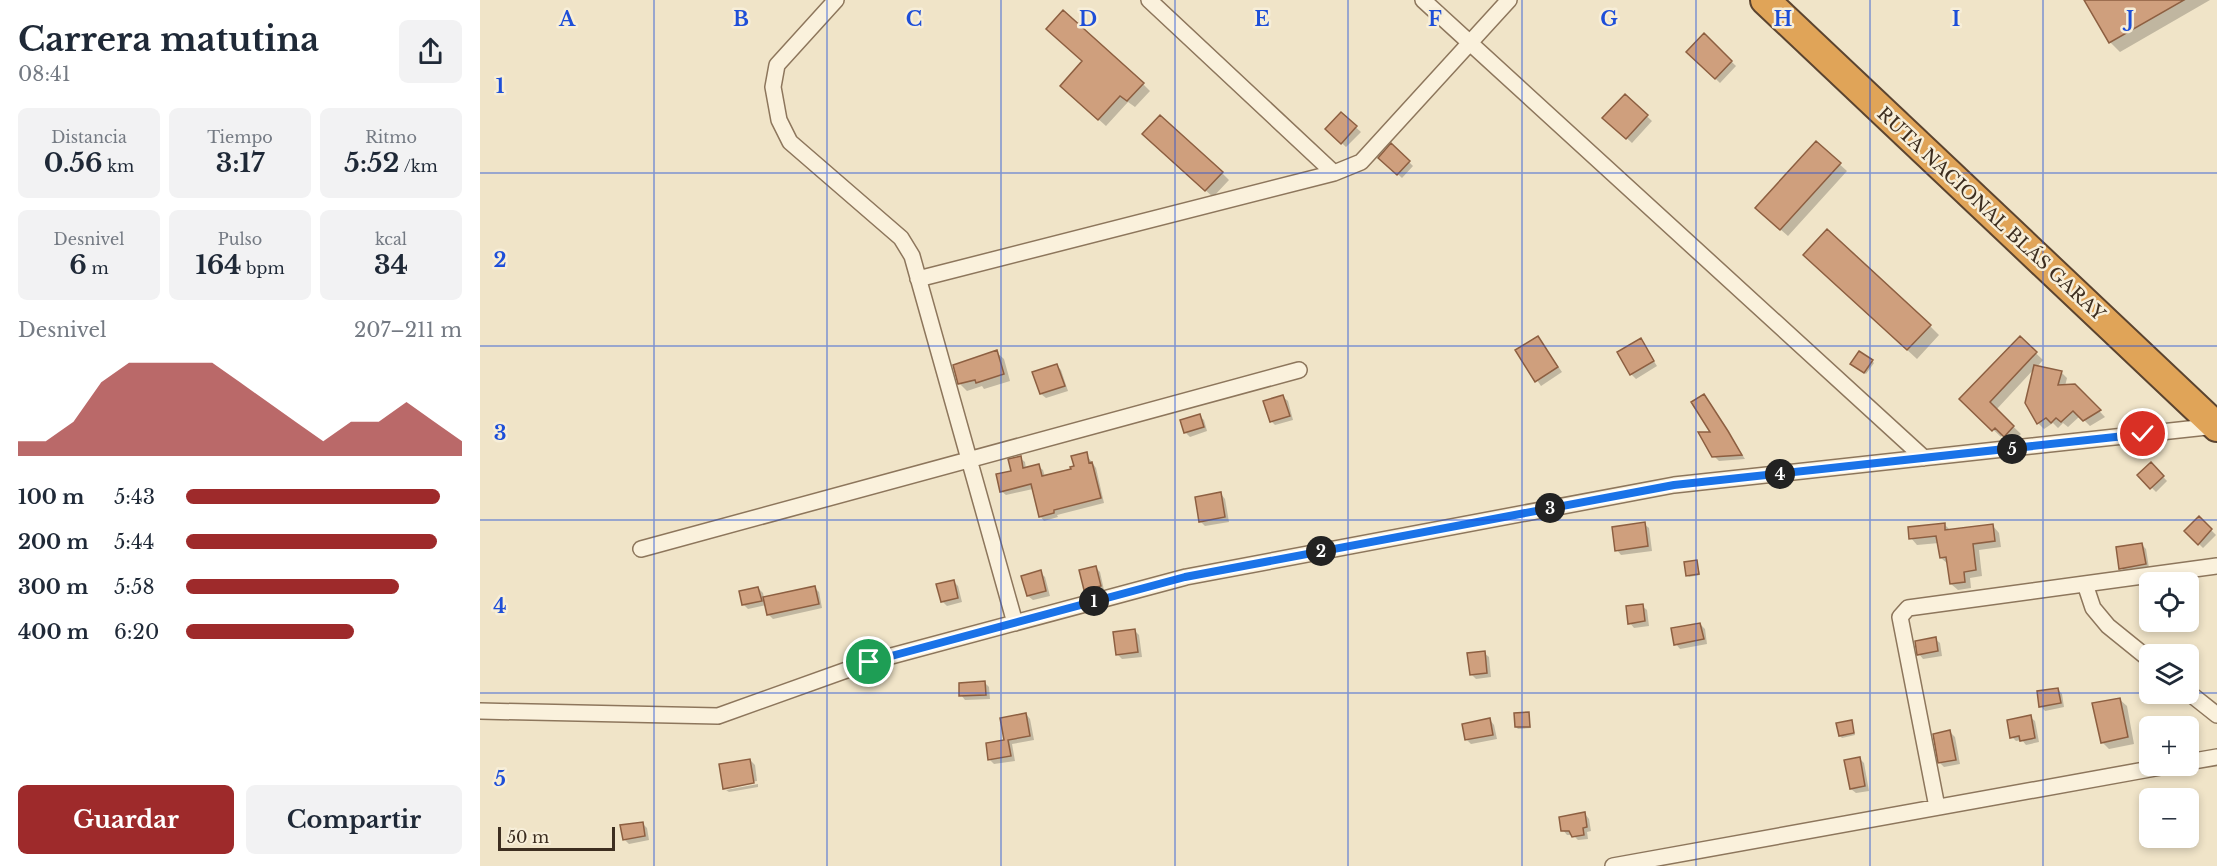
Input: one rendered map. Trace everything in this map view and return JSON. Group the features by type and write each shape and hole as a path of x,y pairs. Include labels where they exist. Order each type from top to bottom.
{"highway":[{"name":"RUTA NACIONAL BLÁS GARAY","path":"1765,0 2216,427"}],"street":[{"path":"836,0 777,65 773,87 779,120 790,142 901,238 912,256 1015,623"},
{"path":"1149,0 1334,172"},
{"path":"1423,0 1924,458"},
{"path":"918,279 1334,172 1361,162 1509,0"},
{"path":"641,549 1299,370"},
{"path":"480,711 717,716 869,662 1185,577 1674,485 2216,427"},
{"path":"1937,807 1900,617 1908,608 2217,566"},
{"path":"2085,584 2093,608 2108,626 2139,651"},
{"path":"2199,701 2217,715"},
{"path":"2199,760 2217,757"},
{"path":"1613,866 2139,771"}],"building":[{"path":"2084,0 2184,0 2109,43"},
{"path":"1063,10 1144,83 1127,101 1120,96 1098,120 1060,86 1082,61 1046,29"},
{"path":"1704,33 1732,61 1715,79 1686,52"},
{"path":"1625,94 1648,115 1626,139 1602,118"},
{"path":"1341,112 1357,126 1341,144 1325,129"},
{"path":"1160,115 1223,172 1205,191 1142,134"},
{"path":"1816,141 1841,163 1780,230 1755,208"},
{"path":"1391,143 1410,161 1397,175 1378,158"},
{"path":"1827,229 1931,325 1907,350 1803,255"},
{"path":"1538,336 1558,367 1535,382 1515,350"},
{"path":"2020,336 2037,352 1990,402 2014,426 2004,437 1995,428 1992,431 1959,399"},
{"path":"1641,338 1654,361 1630,375 1617,352"},
{"path":"997,350 1004,374 976,383 975,380 958,384 953,365"},
{"path":"1859,351 1873,360 1864,373 1850,364"},
{"path":"1057,364 1065,386 1040,394 1032,372"},
{"path":"2034,365 2062,371 2058,385 2075,384 2101,410 2083,421 2073,411 2061,422 2056,418 2051,423 2046,418 2037,424 2025,403"},
{"path":"1704,394 1742,455 1712,457 1698,432 1710,432 1691,402"},
{"path":"1283,395 1290,416 1270,422 1263,401"},
{"path":"1200,414 1204,427 1184,433 1180,420"},
{"path":"1087,452 1089,463 1092,462 1101,498 1054,510 1054,513 1039,517 1031,484 1000,492 996,474 1011,471 1008,459 1021,456 1023,468 1039,464 1042,476 1071,469 1070,467 1074,466 1071,456"},
{"path":"2151,462 2164,476 2150,489 2137,475"},
{"path":"1221,492 1225,517 1199,522 1195,497"},
{"path":"2199,516 2212,529 2198,545 2184,531"},
{"path":"1645,522 1648,546 1615,551 1612,527"},
{"path":"1945,523 1945,530 1993,524 1995,541 1973,544 1976,570 1964,572 1965,582 1950,584 1946,557 1940,558 1936,536 1909,539 1908,527"},
{"path":"2142,543 2146,564 2119,569 2116,547"},
{"path":"1697,560 1699,574 1686,576 1684,562"},
{"path":"1096,566 1101,586 1084,590 1079,570"},
{"path":"1041,570 1046,591 1027,596 1021,576"},
{"path":"954,580 958,598 941,602 936,584"},
{"path":"815,586 819,604 767,615 763,597"},
{"path":"758,587 762,601 742,605 739,591"},
{"path":"1643,604 1645,621 1628,624 1626,606"},
{"path":"1700,623 1704,639 1674,645 1671,628"},
{"path":"1135,629 1138,652 1116,655 1113,632"},
{"path":"1936,637 1938,651 1917,655 1915,641"},
{"path":"1485,651 1487,673 1470,675 1467,653"},
{"path":"985,681 986,695 959,696 959,683"},
{"path":"2058,688 2061,703 2039,707 2037,691"},
{"path":"2120,698 2128,737 2101,743 2092,703"},
{"path":"1529,712 1530,727 1515,727 1514,713"},
{"path":"1026,713 1030,736 1008,740 1011,756 988,760 986,743 1004,740 1000,718"},
{"path":"2031,715 2035,738 2020,741 2019,736 2010,738 2007,720"},
{"path":"1490,718 1493,735 1465,740 1462,724"},
{"path":"1852,720 1854,733 1839,736 1836,723"},
{"path":"1950,730 1956,760 1938,763 1933,734"},
{"path":"1860,757 1865,786 1850,789 1844,760"},
{"path":"750,759 754,783 723,789 719,764"},
{"path":"1585,812 1587,827 1583,828 1584,835 1572,837 1569,831 1561,831 1559,817"},
{"path":"643,822 645,836 623,840 620,825"}],"route":[{"path":"869,662 1185,577 1674,485 2143,434"}]}
